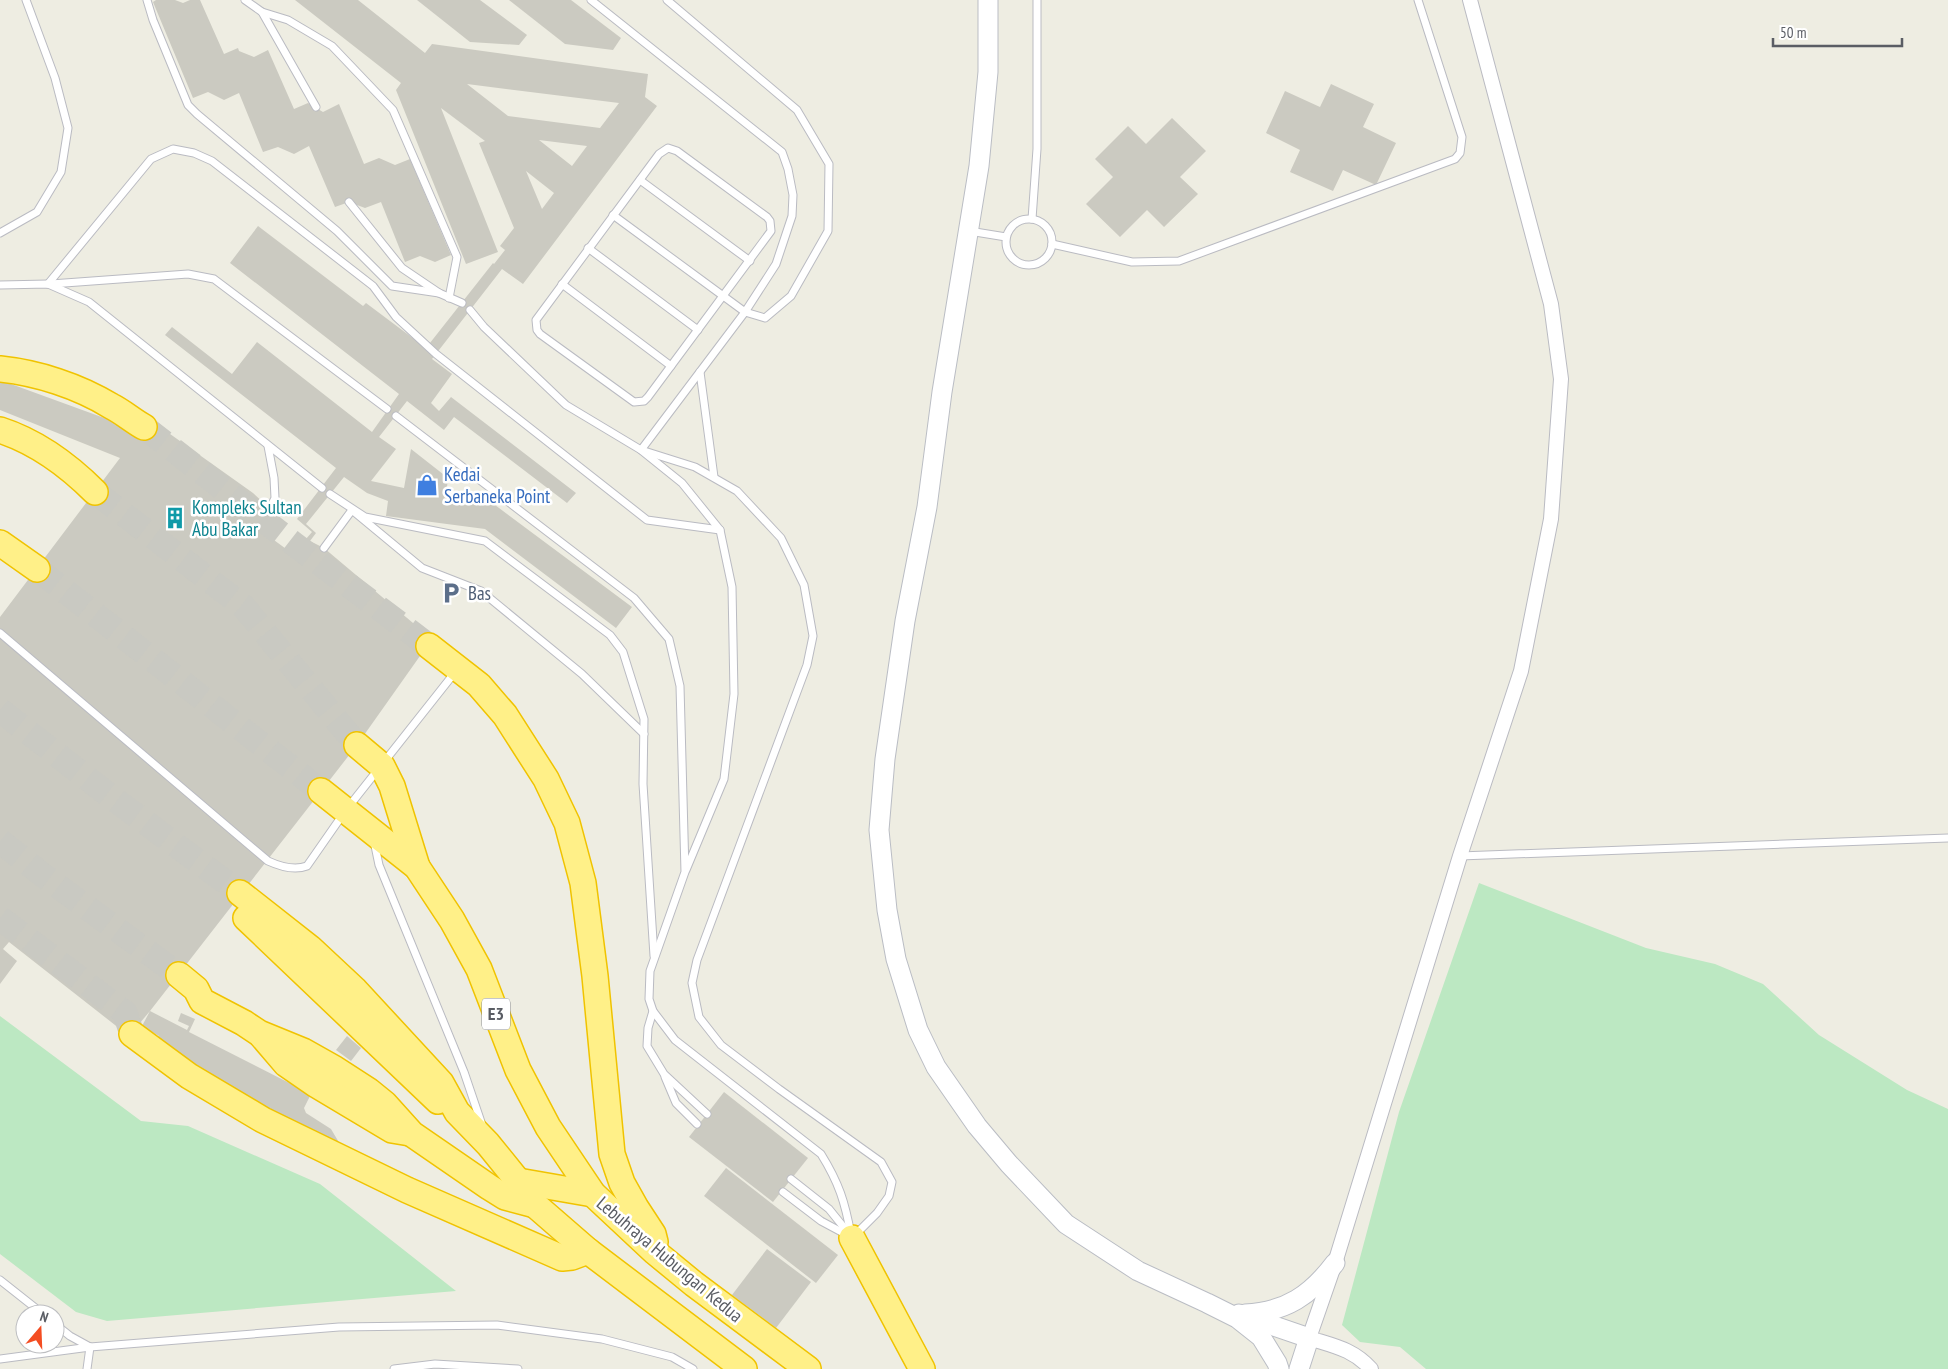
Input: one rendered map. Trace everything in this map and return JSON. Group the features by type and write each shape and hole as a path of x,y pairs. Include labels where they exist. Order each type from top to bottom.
{"highway":[{"path":"0,369 26,372 74,388 111,406 144,427"},
{"path":"0,430 50,454 79,476 95,492"},
{"path":"0,544 37,569"},
{"path":"429,646 479,685 505,715 546,779 566,823 583,883 595,976 612,1154 626,1191 653,1234 656,1242 655,1252"},
{"path":"357,745 382,766 392,786 417,867"},
{"name":"Lebuhraya Hubungan Kedua","path":"321,791 417,867 452,920 479,968 518,1070 548,1127 593,1194 655,1252 694,1284 808,1369"},
{"path":"235,900 310,948 355,990 441,1083 457,1112 488,1144 535,1205"},
{"path":"175,980 196,989 202,1000 244,1023 259,1034 303,1050 336,1068 385,1104 412,1134 505,1197 535,1205"},
{"path":"132,1034 189,1076 263,1120 399,1186 562,1258 588,1252"},
{"path":"518,1181 593,1194"},
{"name":"Lebuhraya Hubungan Kedua","path":"535,1205 588,1252 744,1369"},
{"path":"852,1238 922,1369"}],"street":[{"path":"988,0 988,72 979,166 942,392 927,507 905,621 885,759 879,830 887,910 896,959 918,1030 936,1067 977,1126 1009,1164 1066,1224 1138,1271 1207,1302 1350,1351 1363,1360 1371,1369"},
{"path":"1299,1369 1335,1263 1460,856 1521,671 1551,519 1561,379 1551,304 1470,0"},
{"path":"1239,1314 1262,1313 1284,1307 1304,1296 1322,1281 1335,1263"},
{"path":"1207,1302 1236,1318 1261,1337 1279,1369"}],"lane":[{"path":"0,234 37,212 61,172 68,128 55,78 26,0"},
{"path":"147,0 153,20 188,105 197,114 337,231 392,286 439,294 462,303"},
{"path":"245,0 262,12 288,20 332,46 393,110 457,257 449,298"},
{"path":"591,0 782,152 788,169 793,195 792,216 776,264 745,312 641,450"},
{"path":"613,215 745,312 765,318 791,296 828,231 829,164 797,110 667,0"},
{"path":"1032,219 1037,149 1037,0"},
{"path":"1052,244 1132,262 1179,261 1455,159 1460,153 1462,137 1418,0"},
{"path":"262,12 316,108"},
{"path":"668,148 673,149 770,221 771,231 750,261 648,398 639,402 630,400 537,330 536,320 538,316 613,215 659,154 668,148"},
{"path":"48,284 150,159 174,150 194,153 212,161 373,286 396,317 436,354 647,520 720,530"},
{"path":"640,180 750,261"},
{"path":"349,202 402,268 439,294"},
{"path":"1032,219 1038,220 1047,228 1052,244 1045,259 1036,264 1025,265 1011,257 1006,247 1006,236 1015,223 1032,219"},
{"path":"969,231 1006,236"},
{"path":"588,248 698,330"},
{"path":"0,285 48,284 188,274 214,279 387,409"},
{"path":"48,284 88,302 322,488"},
{"path":"562,284 671,366"},
{"path":"470,310 484,327 566,405 641,450 682,483 720,530 732,587 734,694 724,779 685,872 654,958 650,971 649,999 653,1011 676,1040 821,1154 831,1169 845,1202 852,1238"},
{"path":"700,372 714,477"},
{"path":"396,416 634,598 669,639 680,686 685,872"},
{"path":"268,446 274,478 275,498 270,508"},
{"path":"641,450 695,467 737,491 780,538 804,585 812,636 807,665 698,960 692,984 699,1017 721,1044 779,1089 881,1162 892,1182 889,1196 852,1238"},
{"path":"330,494 422,568 481,591 582,674 644,734"},
{"path":"352,510 365,517 485,541 610,635 623,652 644,719 643,784 654,958"},
{"path":"324,548 352,510"},
{"path":"0,633 268,861 282,867 303,868 307,866 346,810 458,669"},
{"path":"371,830 379,865 464,1072 488,1144"},
{"path":"1460,856 1948,838"},
{"path":"653,1011 648,1028 647,1046 664,1074 676,1103 697,1124"},
{"path":"664,1074 707,1114"},
{"path":"791,1179 829,1209 852,1238"},
{"path":"783,1192 821,1221 852,1238"},
{"path":"0,1280 30,1304"},
{"path":"0,1359 90,1348 339,1327 497,1325 602,1339 672,1357 693,1369"},
{"path":"65,1332 90,1348"},
{"path":"87,1369 90,1348"},
{"path":"394,1369 434,1364 518,1369"}],"green space":[{"path":"1479,883 1646,948 1715,964 1763,984 1819,1035 1907,1090 1948,1109 1948,1369 1426,1369 1400,1347 1360,1342 1342,1325 1399,1112"},
{"path":"0,1016 141,1121 188,1126 320,1184 456,1291 107,1321 76,1312 0,1254"}],"building":[{"path":"156,0 175,0 183,3 190,0 200,0 224,54 238,48 239,51 254,57 268,50 294,109 308,103 323,112 339,104 364,164 379,158 395,165 410,159 451,255 435,262 420,256 405,262 381,202 365,208 349,202 335,207 309,146 294,154 278,147 263,152 239,93 224,100 208,92 193,98 153,2"},
{"name":"Kompleks Sultan Abu Bakar","path":"295,0 358,0 425,53 432,44 648,74 645,97 657,106 523,284 502,269 432,359 452,374 431,403 439,411 451,397 576,493 567,503 454,417 444,430 407,401 379,437 396,449 371,481 404,488 411,449 448,478 446,496 495,505 632,607 616,628 485,529 386,516 388,501 367,493 344,477 306,524 316,533 310,541 324,548 432,639 357,745 129,1036 9,942 3,949 17,961 0,984 0,617 120,458 0,410 0,380 140,431 149,419 253,493 276,514 263,532 293,554 312,532 297,519 336,468 165,335 172,327 232,374 257,342 372,432 399,394 230,263 258,226 363,306 366,303 426,348 505,250 500,246 514,228 479,143 485,141 441,108 498,252 466,264 396,90 401,83","holes":["467,84 619,103 600,128 508,116","539,140 587,146 572,166","526,171 554,193 542,209"]},
{"path":"417,0 480,0 527,35 519,45 470,42"},
{"path":"509,0 571,0 621,38 613,50 565,44"},
{"path":"1331,84 1374,104 1363,127 1396,143 1376,185 1343,170 1333,191 1290,172 1300,150 1266,133 1285,91 1320,107"},
{"path":"1172,118 1206,151 1180,177 1198,194 1164,227 1147,210 1120,237 1086,204 1113,177 1095,159 1128,126 1146,144"},
{"path":"150,1011 187,1030 189,1026 178,1021 181,1013 195,1019 189,1032 311,1094 304,1108 306,1113 331,1129 347,1156 316,1133 155,1048 159,1036 142,1026"},
{"path":"347,1036 361,1048 351,1061 336,1050"},
{"path":"724,1092 808,1158 773,1202 689,1137"},
{"path":"726,1168 838,1255 816,1283 704,1196"},
{"path":"767,1249 811,1282 776,1328 732,1295"}],"tunnel":[{"path":"144,427 429,646"},
{"path":"95,492 243,606 357,745"},
{"path":"37,569 321,791"},
{"path":"0,710 106,793 240,893"},
{"path":"0,841 40,873 179,975"},
{"path":"0,918 125,1013 132,1034"}],"place":[{"name":"Kedai Serbaneka Point","path":"427,485"},
{"name":"Kompleks Sultan Abu Bakar","path":"175,518"},
{"name":"Bas","path":"451,593"}]}
